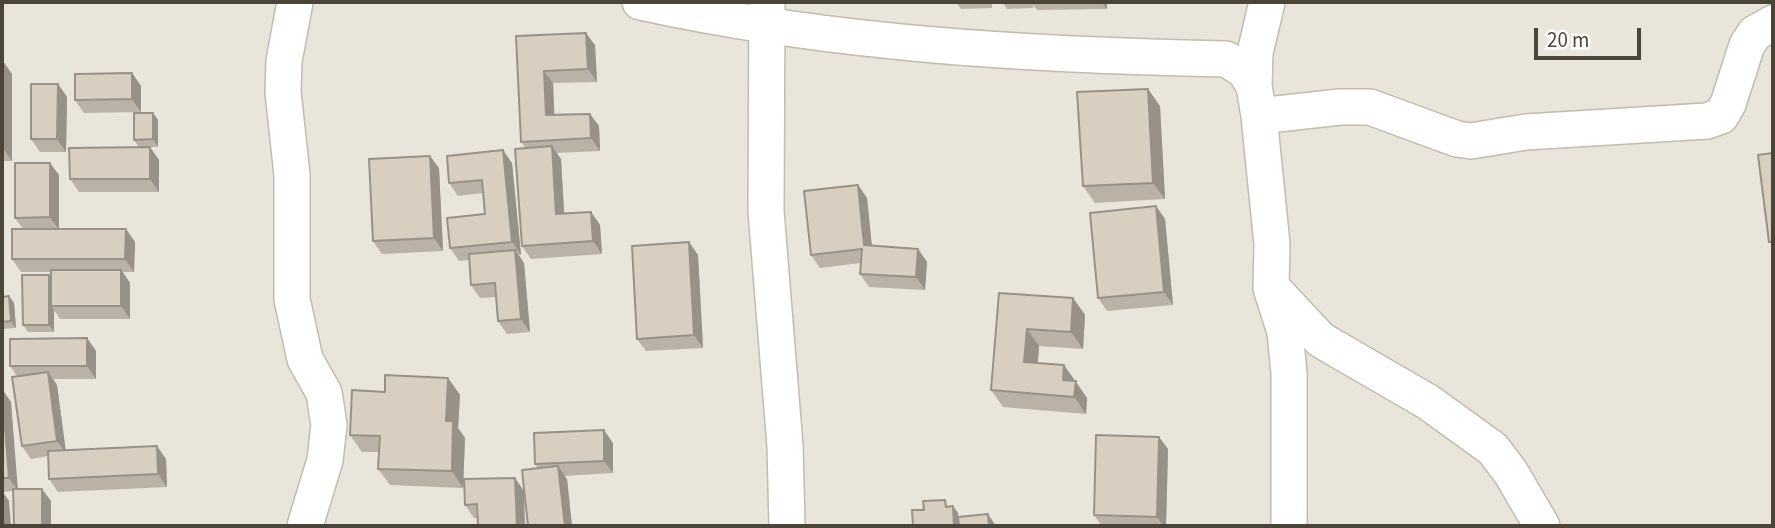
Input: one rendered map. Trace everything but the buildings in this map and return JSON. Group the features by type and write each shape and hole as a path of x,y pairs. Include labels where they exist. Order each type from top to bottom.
{"street":[{"path":"295,2 284,61 283,92 292,175 292,299 305,359 324,393 329,425 325,460 305,526"},
{"path":"640,2 766,13 998,51 1226,59 1244,70 1257,101"},
{"path":"1267,2 1255,53 1257,101 1272,244 1271,288 1285,332 1289,373 1289,526"},
{"path":"766,13 766,211 785,446 787,526"},
{"path":"1257,101 1370,107 1457,139 1471,141 1526,132 1707,121 1721,116 1728,104 1747,45 1755,33 1773,23"},
{"path":"1271,288 1321,340 1429,402 1493,449 1511,473 1542,526"}],"shaded area":[{"path":"2,2 1773,2 1773,526 2,526"}]}
